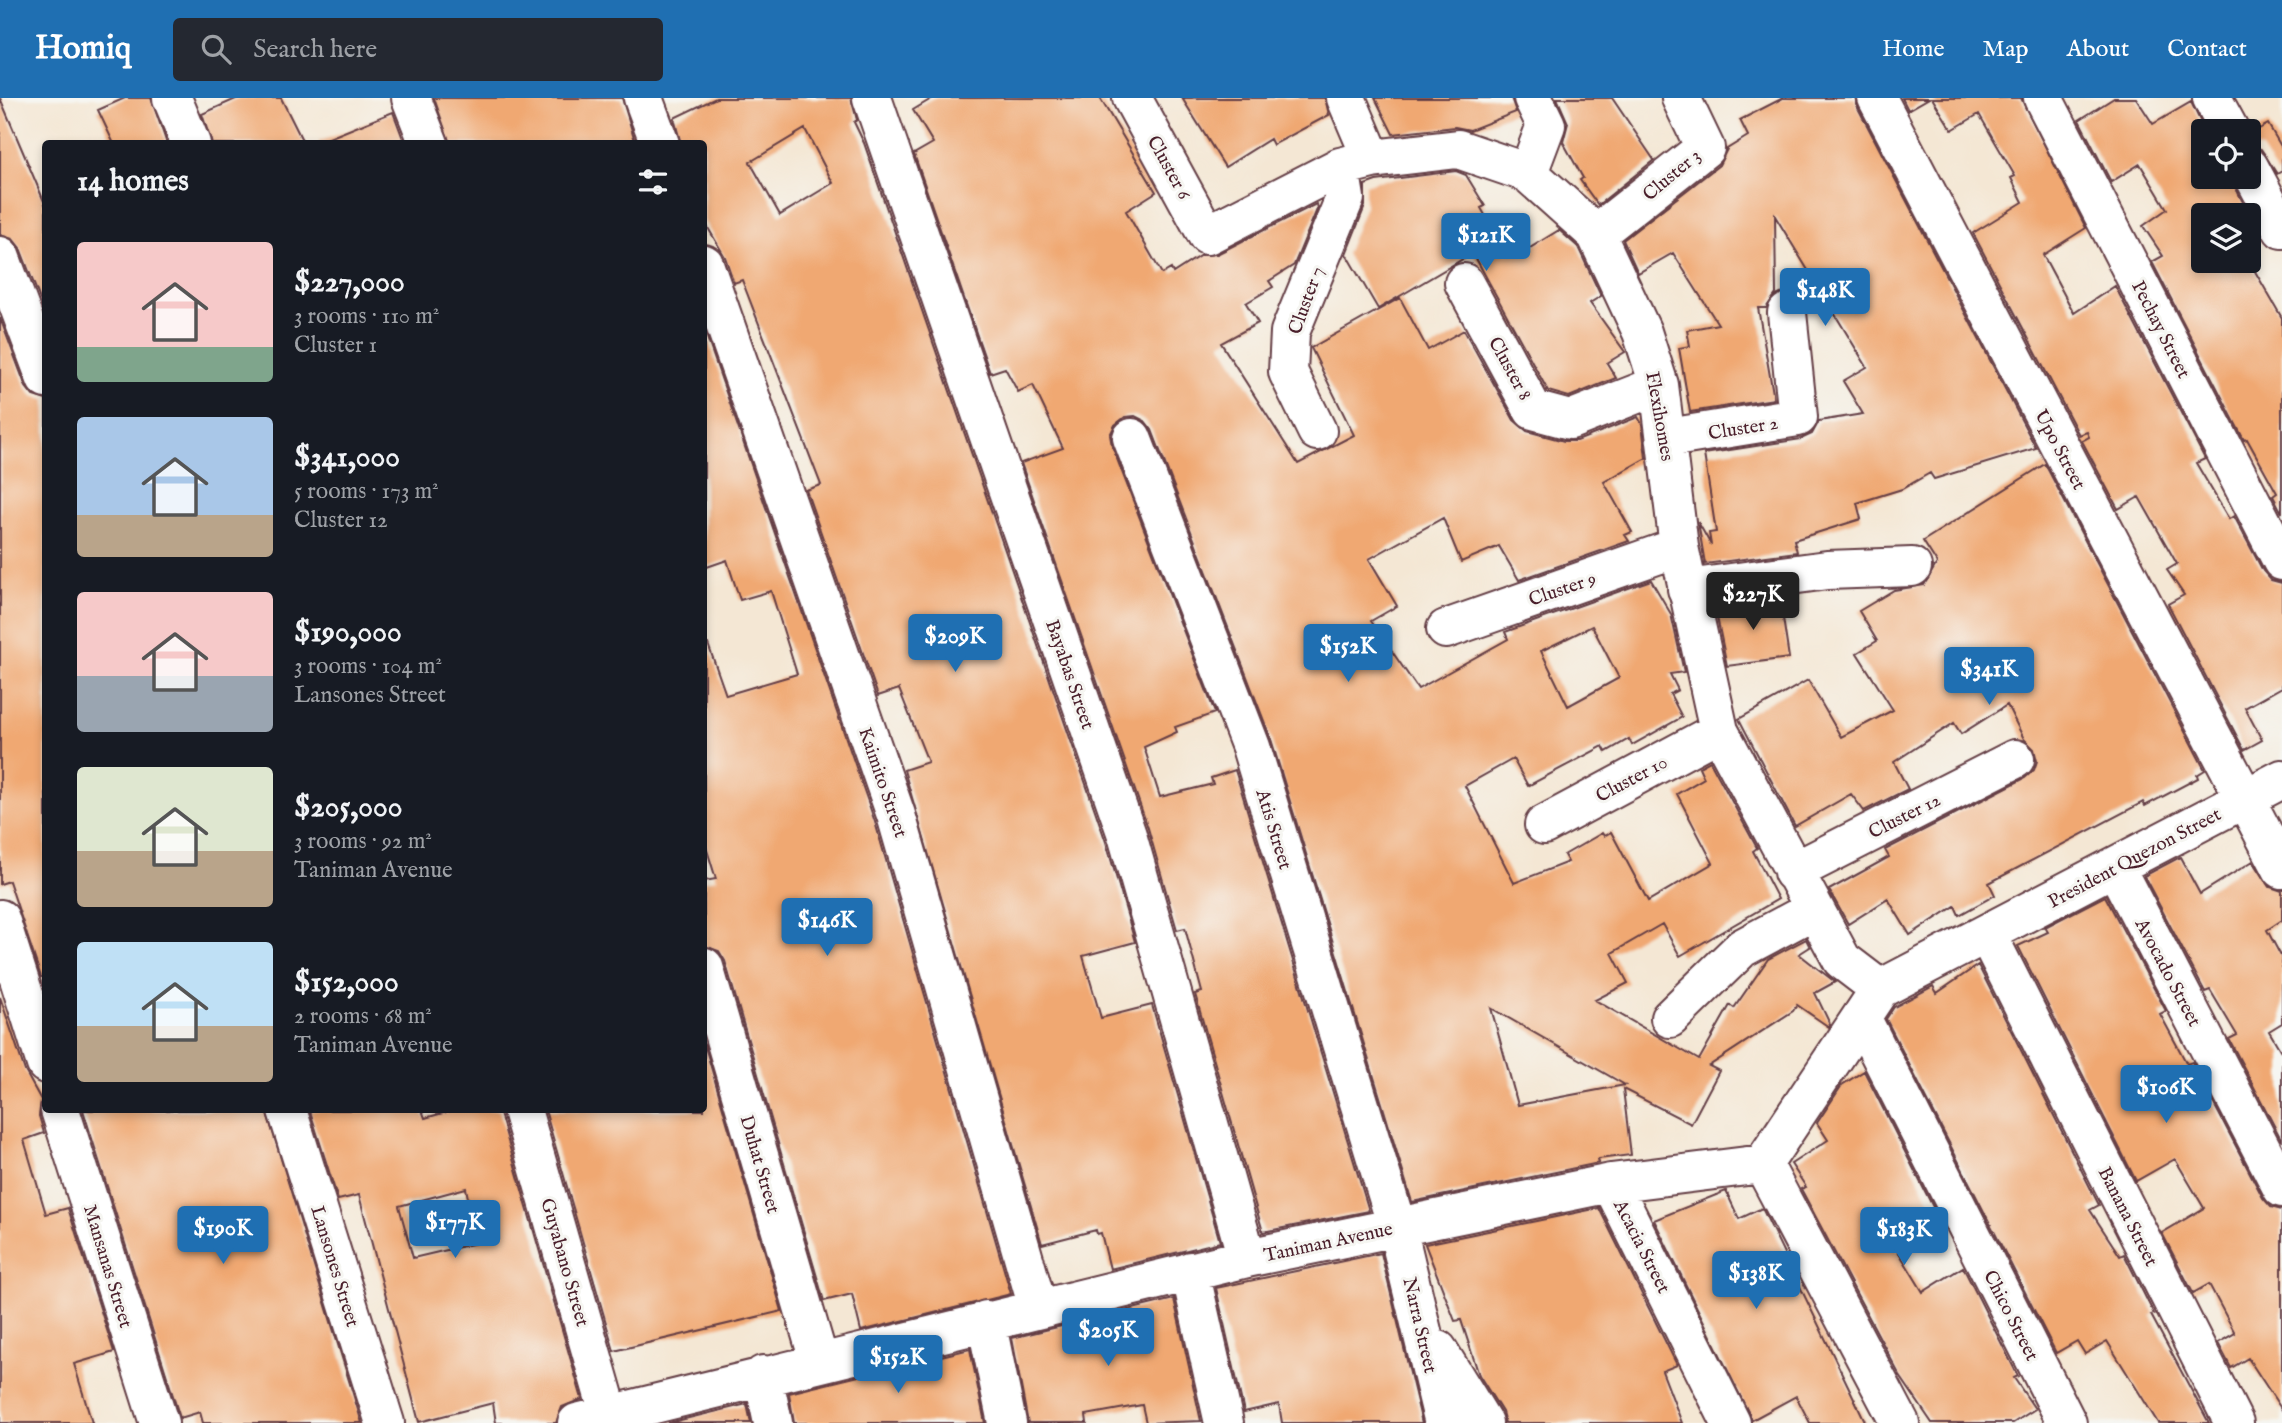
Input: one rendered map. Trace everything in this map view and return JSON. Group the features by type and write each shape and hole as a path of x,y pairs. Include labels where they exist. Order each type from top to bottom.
{"street":[{"path":"172,98 189,140"},
{"path":"411,98 427,140"},
{"path":"643,98 659,140"},
{"name":"Bayabas Street","path":"872,98 1127,835 1247,1258"},
{"name":"Cluster 6","path":"1132,98 1207,235"},
{"name":"Cluster 7","path":"1317,430 1288,372 1290,332 1345,198 1356,163 1346,98"},
{"path":"1528,173 1546,125 1534,98"},
{"name":"Cluster 3","path":"1596,234 1705,148 1681,98"},
{"name":"Upo Street","path":"1878,98 2282,869"},
{"name":"Pechay Street","path":"2043,98 2282,561"},
{"path":"2212,98 2223,119"},
{"name":"Flexihomes","path":"1207,235 1356,163 1458,149 1528,173 1596,234 1642,332 1659,385 1686,589 1719,731 1813,909 1871,1004"},
{"path":"2261,189 2282,229"},
{"path":"0,256 42,368"},
{"name":"Kaimito Street","path":"707,273 896,815 1038,1307"},
{"name":"Cluster 8","path":"1464,283 1534,410 1570,419 1659,385"},
{"name":"Cluster 2","path":"1668,439 1798,417 1787,313"},
{"name":"Atis Street","path":"1132,438 1251,747 1398,1227"},
{"name":"Cluster 9","path":"1446,629 1679,547"},
{"path":"1686,589 1827,570 1912,567"},
{"name":"Cluster 10","path":"1544,825 1719,731"},
{"name":"Cluster 12","path":"1793,872 2015,759"},
{"name":"President Quezon Street","path":"1987,934 2282,779"},
{"name":"Avocado Street","path":"2115,867 2282,1188"},
{"path":"1670,1018 1742,948 1813,909"},
{"path":"0,919 42,1051"},
{"path":"1900,1423 1763,1164 1871,1004 1987,934"},
{"name":"Banana Street","path":"1987,934 2234,1423"},
{"name":"Duhat Street","path":"707,977 819,1361"},
{"name":"Chico Street","path":"1871,1004 2067,1423"},
{"name":"Mansanas Street","path":"61,1113 159,1423"},
{"name":"Lansones Street","path":"288,1113 385,1423"},
{"name":"Guyabano Street","path":"523,1113 593,1419"},
{"name":"Taniman Avenue","path":"593,1419 1038,1307 1247,1258 1611,1183 1763,1164"},
{"name":"Acacia Street","path":"1611,1183 1731,1423"},
{"name":"Narra Street","path":"1398,1227 1444,1423"},
{"path":"1190,1271 1224,1423"},
{"path":"986,1321 1007,1423"},
{"path":"1422,1325 1483,1423"},
{"path":"763,1375 773,1423"}],"building":[{"path":"0,98 42,197 42,305 20,248 13,239 0,235"},
{"path":"125,98 151,98 166,140 112,140 98,110"},
{"path":"238,98 281,98 302,140 211,140 202,114"},
{"path":"434,98 622,98 635,140 449,140"},
{"path":"716,98 851,98 857,120 854,122 864,143 1106,842 1135,942 1083,956 1101,1018 1152,1005 1220,1242 1110,1269 1101,1233 1097,1234 1096,1230 1042,1244 904,770 928,762 899,689 878,696 806,490 821,485 742,280 734,283 725,257 707,226 707,140 680,140 674,118","holes":["805,129 833,183 780,215 750,162"]},
{"path":"933,98 1100,98 1156,192 1126,211 1162,274 1171,269 1173,273 1201,255 1217,254 1316,204 1318,207 1294,265 1269,281 1273,287 1246,303 1258,323 1221,343 1298,464 1354,435 1311,348 1400,298 1428,350 1464,330 1514,420 1527,431 1564,441 1577,441 1638,417 1642,424 1646,458 1604,482 1632,532 1625,535 1629,541 1519,580 1499,546 1461,562 1443,518 1369,559 1397,606 1371,621 1418,689 1508,639 1505,632 1651,580 1671,614 1684,672 1670,674 1678,690 1670,694 1682,717 1632,745 1629,739 1606,752 1603,746 1528,786 1513,759 1465,786 1514,883 1568,862 1564,855 1602,833 1604,836 1611,832 1648,901 1713,863 1677,794 1704,778 1699,767 1710,761 1757,848 1753,851 1778,899 1680,956 1662,924 1612,953 1628,983 1595,1000 1699,1060 1730,1005 1734,1008 1768,959 1806,939 1810,947 1799,954 1835,982 1815,993 1829,1027 1797,1005 1793,1011 1709,1066 1719,1071 1691,1124 1623,1089 1631,1155 1598,1159 1599,1163 1412,1202 1271,739 1152,430 1145,421 1135,416 1125,417 1115,425 1110,435 1112,446 1215,713 1175,727 1177,732 1144,747 1160,797 1213,784 1211,778 1235,770 1369,1211 1263,1232 1195,994 1202,992 1185,928 1177,930 1148,828 1021,463 1063,448 1033,385 1018,392 1005,368 990,373 914,154 933,143 913,110","holes":["1592,626 1619,678 1568,706 1541,651","1491,1008 1625,1085 1518,1105"]},
{"path":"1182,98 1325,98 1329,115 1273,145 1270,139 1225,167"},
{"path":"1375,98 1511,98 1516,112 1470,130 1455,127 1393,134"},
{"path":"1557,98 1612,98 1654,160 1598,205 1580,180 1583,178 1563,142 1568,123"},
{"path":"1783,98 1855,98 2036,448 1934,479 1930,473 1902,489 1857,503 1861,519 1794,540 1797,552 1705,564 1698,522 1711,545 1709,533 1716,532 1704,454 1801,439 1812,434 1819,421 1863,414 1843,381 1867,367 1775,216 1776,294 1766,308 1758,308 1774,399 1690,412 1679,348 1690,346 1687,330 1718,324 1673,253 1638,273 1623,240 1719,165 1727,149 1748,136 1740,120"},
{"path":"1902,98 1929,98 1908,110"},
{"path":"1932,98 2021,98 2086,228 2043,255 2074,313 2115,286 2205,459 2196,463 2229,519 2234,516 2263,571 2271,580 2282,583 2282,687 2245,708 2262,740 2244,750 2168,604 2184,595 2167,570 2177,564 2139,497 2118,509 2082,441 2089,437 2087,432 2079,435 1973,233 2023,202 2011,178 2015,176 1979,114 1952,130"},
{"path":"2114,98 2136,98 2153,124 2191,102 2199,119 2191,119 2191,189 2236,189 2243,203 2191,203 2191,273 2256,273 2282,318 2282,513 2273,496 2277,493 2247,439 2244,440 2152,262 2163,256 2143,226 2167,209 2140,164 2111,182 2079,120"},
{"path":"393,112 404,140 324,140"},
{"path":"2268,124 2282,148 2282,171 2277,174 2261,149 2261,128"},
{"path":"1456,171 1466,175 1485,206 1481,208 1507,254 1523,247 1525,251 1559,230 1578,247 1601,296 1590,303 1625,352 1607,363 1616,378 1569,397 1548,391 1473,253 1378,309 1346,254 1365,206 1365,185 1376,181"},
{"path":"0,318 26,387 33,396 42,399 42,977 9,881 0,884"},
{"path":"707,338 875,822 1011,1294 861,1331 852,1294 824,1301 725,961 719,951 707,947 707,880 716,879 707,850 707,644 726,695 797,674 771,591 740,600 727,560 707,567"},
{"path":"2045,464 2205,770 2197,775 2198,778 2145,806 2143,802 1989,883 1995,895 1959,915 1955,906 1910,935 1888,899 1848,924 1829,890 1889,857 1885,850 2025,778 2034,770 2037,761 2034,749 2024,739 2007,705 1961,734 1954,723 1894,762 1908,789 1864,811 1851,794 1795,826 1739,719 1808,680 1841,737 1893,710 1857,653 1877,641 1859,611 1894,590 1924,585 1937,563 1923,541"},
{"path":"1780,598 1789,658 1727,666 1715,607"},
{"path":"2180,857 2200,894 2253,861 2270,887 2282,891 2282,920 2267,930 2282,958 2282,1023 2269,1031 2282,1053 2282,1141 2229,1039 2237,1035 2210,990 2205,992 2144,876"},
{"path":"2105,896 2166,1011 2160,1014 2187,1064 2192,1062 2263,1198 2271,1207 2282,1210 2282,1410 2248,1358 2231,1368 2218,1343 2235,1333 2209,1284 2193,1293 2162,1233 2204,1208 2175,1159 2136,1181 2018,946 2048,932 2045,927"},
{"path":"1978,965 2099,1205 2090,1210 2120,1256 2124,1254 2154,1314 2151,1315 2209,1423 2158,1423 2107,1341 2085,1354 2077,1341 2056,1353 1886,1019 1894,1007 1933,986 1937,993"},
{"path":"0,997 25,1071 41,1100 39,1116 44,1133 24,1140 46,1214 68,1208 114,1352 74,1364 92,1423 0,1423"},
{"path":"707,1053 782,1311 614,1351 546,1113 707,1113"},
{"path":"1864,1071 1934,1209 1890,1238 1923,1292 1963,1267 2018,1376 2014,1378 2035,1409 2013,1423 1932,1423 1900,1376 1801,1189 1806,1187 1791,1164 1828,1140 1817,1123 1842,1085"},
{"path":"84,1113 267,1113 362,1423 203,1423 200,1412 180,1418"},
{"path":"311,1113 423,1113 425,1118 443,1113 500,1113 582,1399 562,1407 556,1423 496,1423 493,1403 419,1422 359,1195 338,1200","holes":["466,1188 477,1243 413,1258 399,1206"]},
{"path":"1726,1191 1739,1219 1762,1208 1866,1423 1810,1423 1796,1396 1752,1420 1654,1220"},
{"path":"1599,1208 1677,1365 1662,1371 1682,1423 1505,1423 1502,1412 1479,1375 1461,1320 1455,1321 1425,1244"},
{"path":"1381,1253 1422,1423 1282,1423 1279,1404 1244,1412 1216,1288"},
{"path":"1174,1299 1201,1421 1146,1423 1142,1405 1086,1415 1087,1423 1028,1423 1012,1338"},
{"path":"970,1349 985,1423 794,1423 789,1393"},
{"path":"747,1404 751,1423 668,1423"}]}
